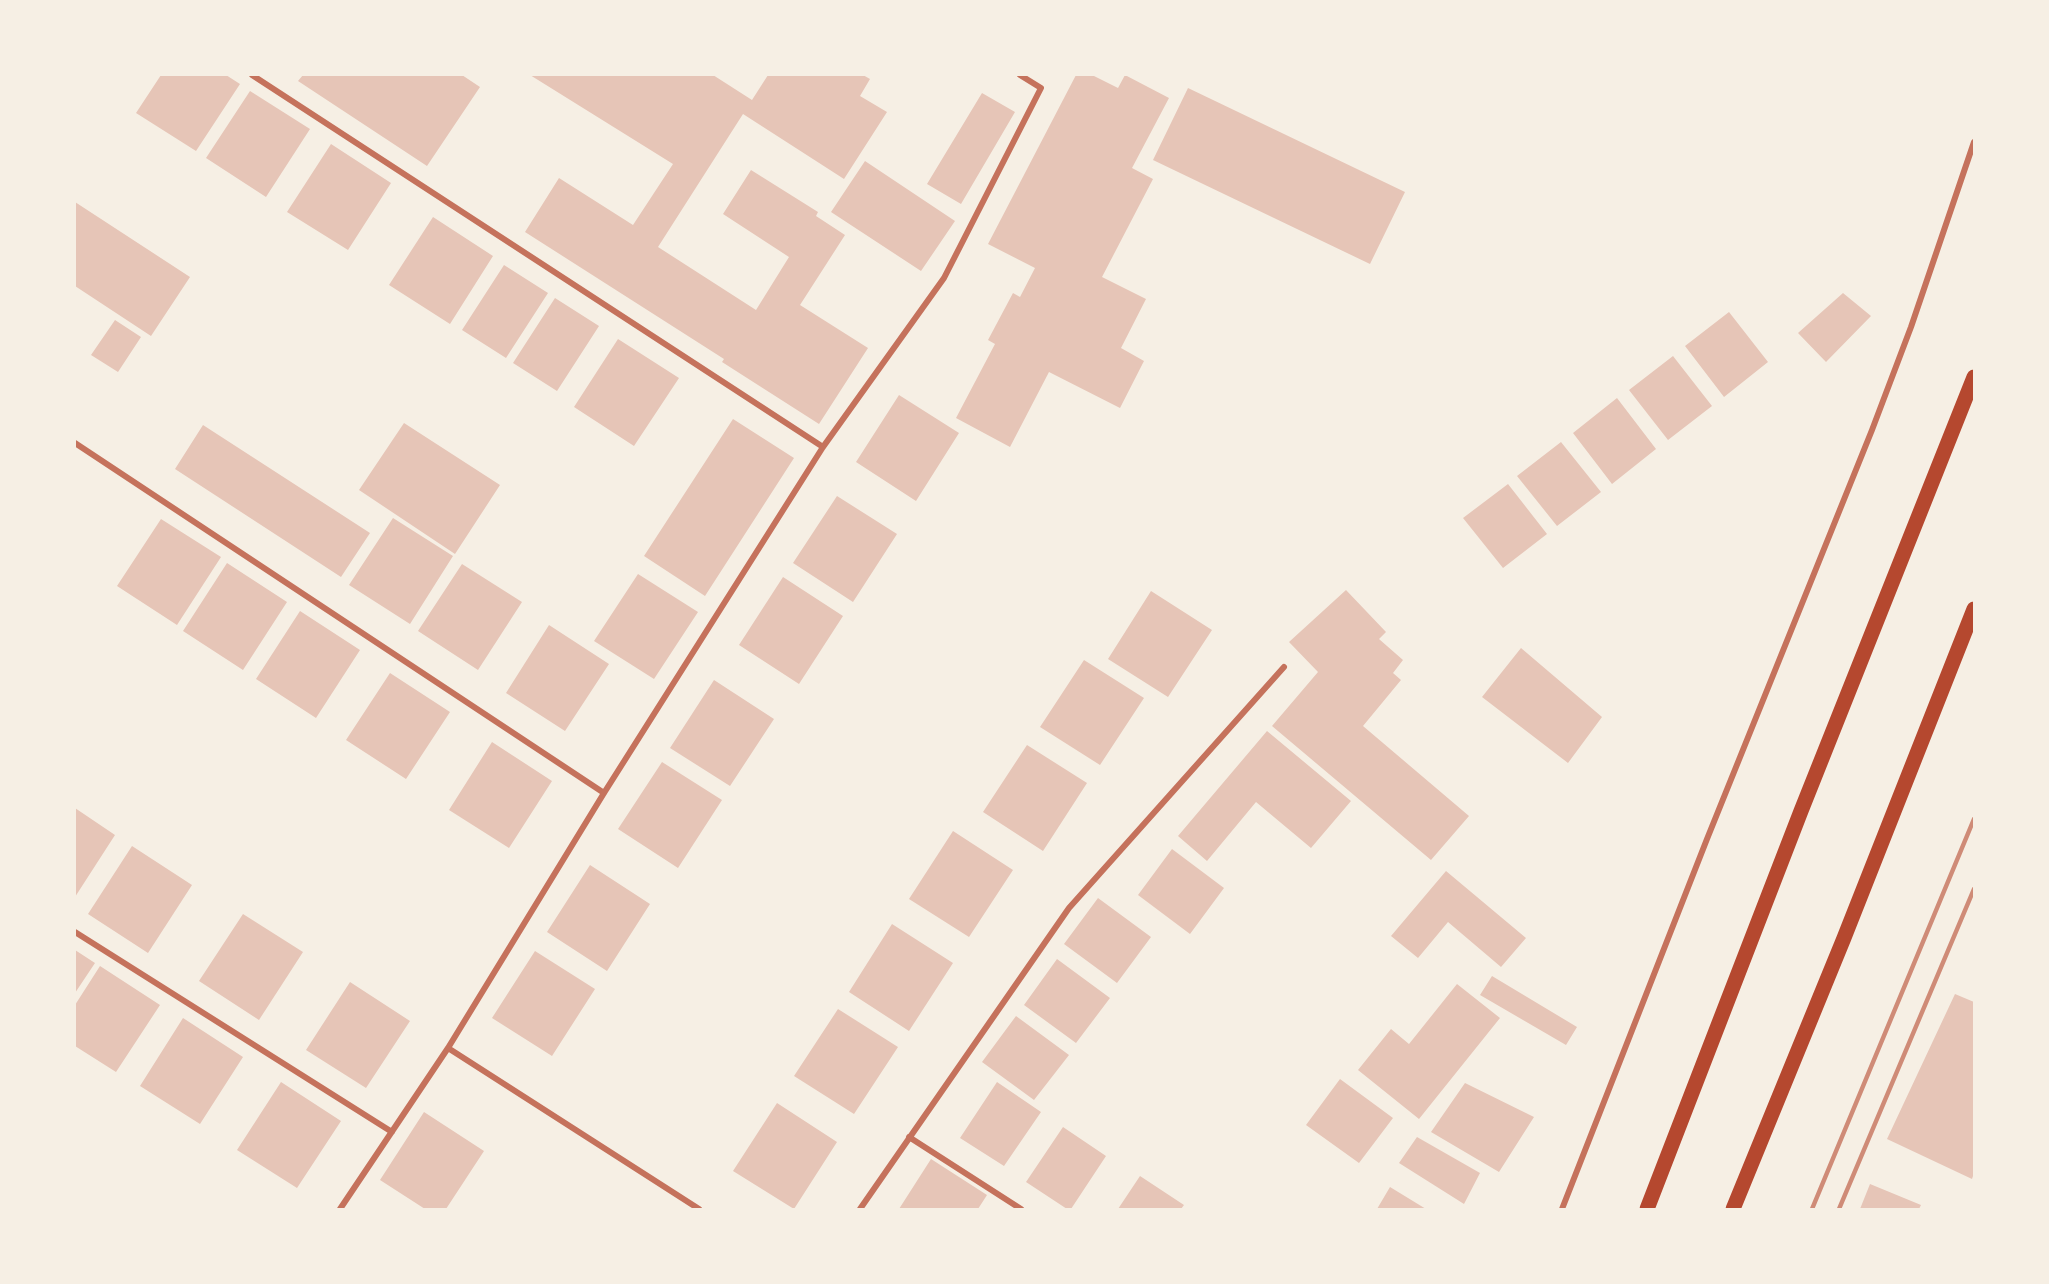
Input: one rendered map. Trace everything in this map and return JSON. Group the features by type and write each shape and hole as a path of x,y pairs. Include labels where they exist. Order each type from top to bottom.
{"main road":[{"path":"1647,1209 1801,811 1974,376"},
{"path":"1733,1209 1840,949 1974,609"}],"street":[{"path":"252,75 823,447"},
{"path":"340,1209 448,1048 604,793 823,447 944,278 1041,88 1020,75"},
{"path":"1562,1209 1707,839 1872,430 1911,327 1974,142"},
{"path":"75,443 604,793"},
{"path":"860,1209 1069,908 1284,667"},
{"path":"75,932 392,1132"},
{"path":"448,1048 699,1209"},
{"path":"909,1137 1021,1209"}],"building":[{"path":"161,75 226,75 240,84 196,151 136,113"},
{"path":"303,75 462,75 480,87 427,166 298,81"},
{"path":"530,75 713,75 752,100 768,75 863,75 870,79 860,96 887,112 844,179 743,114 658,247 756,310 789,257 723,214 751,170 818,212 816,216 845,235 800,305 868,348 819,424 722,362 724,359 525,232 559,178 633,225 673,164"},
{"path":"1076,75 1092,75 1118,88 1125,75 1169,98 1132,168 1153,179 1102,277 1146,299 1121,348 1144,361 1120,408 1049,372 1010,447 956,418 995,344 988,340 1013,293 1020,297 1035,268 988,244"},
{"path":"1188,88 1405,192 1370,264 1153,160"},
{"path":"250,91 310,129 266,197 206,158"},
{"path":"982,93 1015,112 961,204 927,184"},
{"path":"331,144 391,183 348,250 287,212"},
{"path":"865,161 955,221 921,271 831,212"},
{"path":"75,202 190,277 151,336 75,286"},
{"path":"433,217 493,256 450,324 389,285"},
{"path":"504,265 548,293 506,358 462,330"},
{"path":"1843,293 1871,316 1826,362 1798,333"},
{"path":"555,298 599,326 557,391 513,363"},
{"path":"1729,312 1768,362 1724,397 1685,346"},
{"path":"115,320 141,337 118,372 91,355"},
{"path":"618,339 679,378 634,446 574,407"},
{"path":"1673,356 1712,406 1668,440 1629,390"},
{"path":"899,395 959,433 916,501 856,462"},
{"path":"1617,398 1656,449 1612,484 1573,433"},
{"path":"733,419 794,458 705,596 644,556"},
{"path":"404,423 500,485 455,554 359,490"},
{"path":"203,425 370,533 341,577 175,469"},
{"path":"1561,442 1601,492 1557,526 1517,476"},
{"path":"1508,484 1547,534 1503,568 1463,518"},
{"path":"837,496 897,534 853,602 793,563"},
{"path":"393,518 453,556 410,624 349,585"},
{"path":"161,519 221,557 177,625 117,586"},
{"path":"227,563 287,602 243,670 183,631"},
{"path":"462,564 522,602 478,670 418,631"},
{"path":"638,574 698,612 654,679 594,641"},
{"path":"783,577 843,616 799,684 739,645"},
{"path":"1346,590 1386,632 1379,639 1403,660 1393,673 1401,680 1363,726 1469,816 1431,860 1272,726 1318,672 1289,642"},
{"path":"1151,591 1212,630 1168,697 1108,659"},
{"path":"300,611 360,650 316,718 256,679"},
{"path":"549,625 609,664 565,731 506,693"},
{"path":"1521,648 1602,717 1568,763 1482,697"},
{"path":"1084,660 1144,698 1100,765 1040,727"},
{"path":"390,673 450,712 406,779 346,740"},
{"path":"714,680 774,719 730,786 670,748"},
{"path":"1267,731 1351,801 1311,848 1256,802 1207,861 1178,836"},
{"path":"492,742 552,781 509,848 449,810"},
{"path":"1027,745 1087,783 1043,851 983,812"},
{"path":"662,762 722,800 678,868 618,829"},
{"path":"75,808 115,835 75,897"},
{"path":"953,831 1013,870 969,937 909,899"},
{"path":"132,846 192,885 148,953 88,914"},
{"path":"1172,849 1224,888 1190,934 1138,895"},
{"path":"590,865 650,904 607,971 547,932"},
{"path":"1446,871 1526,938 1501,967 1448,922 1418,958 1391,936"},
{"path":"1098,898 1151,937 1117,983 1064,944"},
{"path":"243,914 303,952 259,1020 199,981"},
{"path":"892,924 953,963 909,1031 849,992"},
{"path":"75,950 95,963 75,993"},
{"path":"535,951 595,989 552,1056 492,1018"},
{"path":"1057,959 1110,998 1076,1043 1024,1005"},
{"path":"100,966 160,1005 116,1072 75,1046 75,1005"},
{"path":"1492,976 1577,1027 1566,1045 1480,995"},
{"path":"350,982 410,1021 366,1088 306,1050"},
{"path":"1457,984 1500,1018 1419,1119 1358,1070 1391,1029 1409,1044"},
{"path":"1955,994 1974,1002 1974,1173 1972,1179 1887,1139"},
{"path":"838,1009 898,1047 854,1114 794,1076"},
{"path":"1016,1016 1069,1055 1034,1100 982,1062"},
{"path":"183,1018 243,1057 200,1124 140,1086"},
{"path":"1340,1079 1393,1118 1359,1163 1306,1125"},
{"path":"281,1082 341,1121 297,1188 237,1150"},
{"path":"997,1082 1041,1112 1004,1166 960,1138"},
{"path":"1465,1083 1534,1117 1499,1172 1431,1132"},
{"path":"777,1103 837,1142 794,1209 733,1171"},
{"path":"424,1112 484,1151 446,1209 425,1209 380,1180"},
{"path":"1063,1127 1106,1156 1071,1209 1067,1209 1026,1182"},
{"path":"1417,1137 1480,1173 1464,1204 1399,1163"},
{"path":"931,1159 987,1195 978,1209 899,1209"},
{"path":"1140,1176 1184,1205 1181,1209 1118,1209"},
{"path":"1870,1184 1921,1205 1919,1209 1860,1209"},
{"path":"1390,1187 1426,1209 1377,1209"}],"railway":[{"path":"1812,1209 1974,819"},
{"path":"1839,1209 1974,889"}]}
